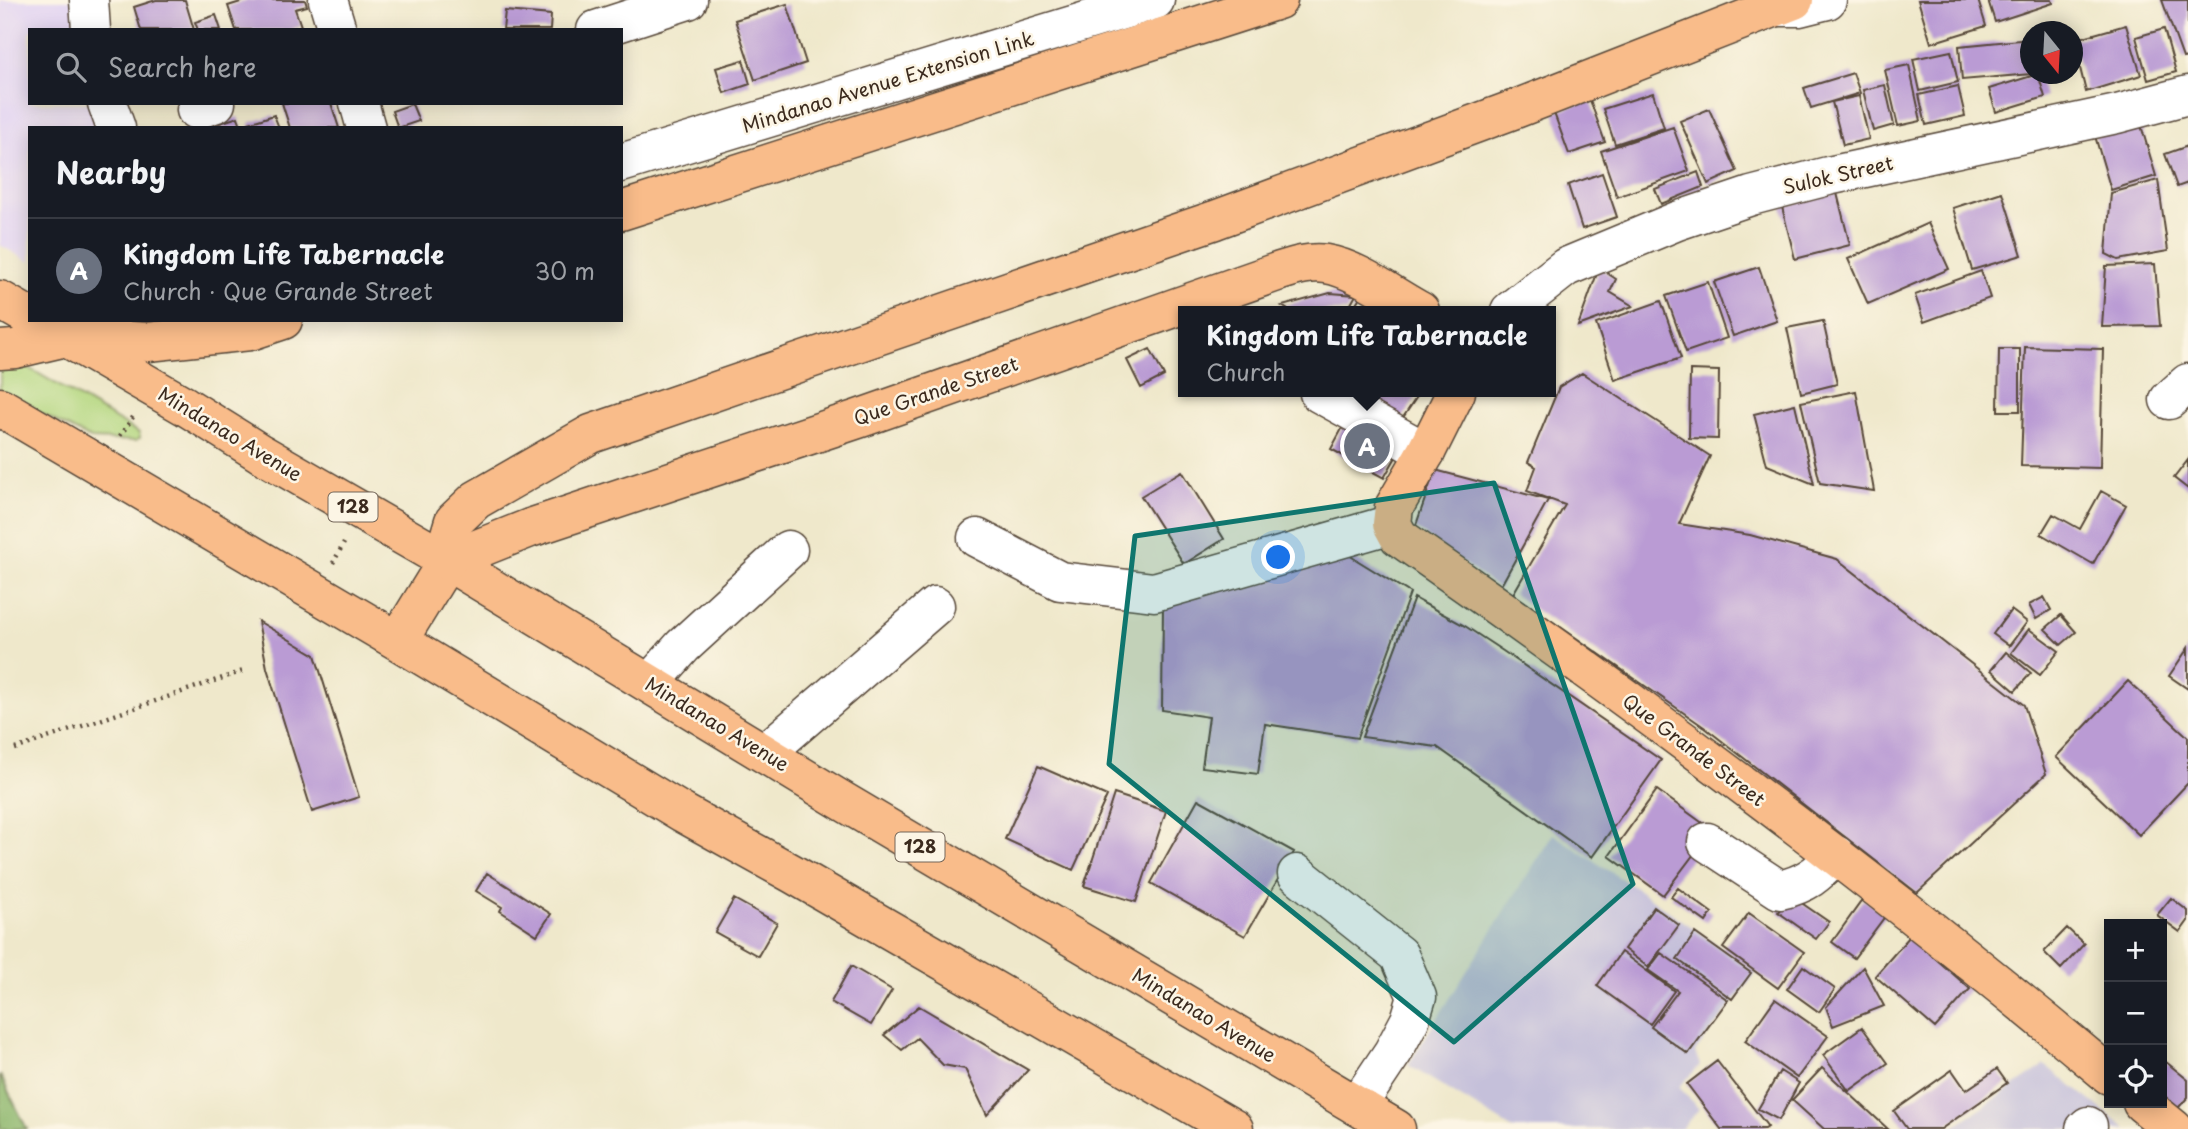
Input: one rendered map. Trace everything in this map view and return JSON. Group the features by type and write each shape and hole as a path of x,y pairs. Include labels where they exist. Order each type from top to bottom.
{"main road":[{"path":"623,210 1278,0"},
{"path":"398,641 447,561 448,541 454,521 476,500 591,434 1214,220 1531,103 1785,4"},
{"name":"Que Grande Street","path":"1180,306 1277,272 1306,264 1325,263 1347,270 1411,306"},
{"path":"0,300 28,316"},
{"name":"Que Grande Street","path":"447,561 530,528 858,419 1178,307"},
{"path":"0,349 15,349 51,328 148,342 250,331 277,322"},
{"name":"Mindanao Avenue","path":"51,328 447,561 1396,1129"},
{"path":"1391,524 1394,507 1454,397"},
{"path":"0,407 398,641 683,813 1234,1129"},
{"name":"Que Grande Street","path":"1391,524 1399,537 1542,636 1836,855 1998,982 2104,1071"},
{"path":"2148,1108 2174,1129"}],"street":[{"path":"89,0 91,28"},
{"path":"328,0 336,28"},
{"path":"602,28 688,0"},
{"name":"Mindanao Avenue Extension Link","path":"623,162 1155,0"},
{"path":"1785,4 1800,7 1827,0"},
{"name":"Sulok Street","path":"1516,306 1566,267 1677,221 1751,197 1828,176 2117,114 2188,95"},
{"path":"108,105 115,126"},
{"path":"360,105 365,126"},
{"path":"51,328 103,322"},
{"path":"1326,397 1426,452"},
{"path":"976,538 1060,581 1154,592 1391,524"},
{"path":"650,683 683,646 788,550"},
{"path":"765,753 935,606"},
{"path":"1707,842 1780,890 1799,886 1822,870 1836,855"},
{"path":"1297,874 1399,955 1417,998 1399,1041 1357,1106"}],"path":[{"path":"101,467 152,386"},
{"path":"315,593 363,512"},
{"path":"16,749 246,670"}],"highlighted area":[{"path":"1494,483 1633,884 1454,1042 1109,764 1135,536"}],"shaded area":[{"path":"0,0 75,0 78,28 28,28 28,105 94,105 101,126 28,126 28,261 0,245"},
{"path":"1553,834 1646,895 1756,973 1695,1052 1700,1065 1679,1087 1699,1109 1681,1129 1513,1129 1408,1065"},
{"path":"2045,1065 2127,1129 1950,1129"}],"green space":[{"path":"0,362 24,366 34,371 139,433 140,438 136,441 91,439 0,393"},
{"path":"0,1075 27,1129 0,1129"}],"building":[{"path":"156,0 185,0 193,28 140,28 134,7"},
{"path":"247,0 305,0 307,6 295,9 301,26 295,28 235,28 228,6"},
{"path":"1918,0 1978,0 1986,26 1931,43"},
{"path":"1988,0 2052,0 2053,3 1995,22"},
{"path":"2162,0 2188,0 2188,57 2183,58"},
{"path":"787,4 806,63 755,80 735,20"},
{"path":"505,11 551,15 550,28 503,28"},
{"path":"216,15 220,28 197,28 195,22"},
{"path":"2126,25 2141,75 2086,92 2083,80 2083,37"},
{"path":"2164,29 2176,72 2148,80 2136,37"},
{"path":"2020,40 2020,75 1962,80 1959,46"},
{"path":"1951,51 1958,82 1920,91 1913,59"},
{"path":"743,60 750,84 724,93 716,68"},
{"path":"1909,65 1921,121 1898,126 1885,70"},
{"path":"1853,73 1860,93 1811,108 1804,88"},
{"path":"2020,80 2020,84 2041,84 2045,97 1996,112 1989,89"},
{"path":"1885,85 1894,125 1873,131 1863,90"},
{"path":"1958,86 1965,116 1926,125 1919,95"},
{"path":"1653,93 1664,128 1615,144 1603,109"},
{"path":"1859,96 1869,139 1843,145 1832,102"},
{"path":"1590,100 1605,142 1569,154 1554,113"},
{"path":"283,105 332,105 338,126 289,126"},
{"path":"412,105 419,121 397,126 392,111"},
{"path":"1709,109 1737,171 1708,184 1680,121"},
{"path":"274,115 278,126 250,126 249,123"},
{"path":"238,117 241,126 211,126"},
{"path":"2140,122 2156,176 2111,190 2095,136"},
{"path":"1673,127 1689,171 1617,197 1601,151"},
{"path":"2188,146 2188,183 2177,187 2165,154"},
{"path":"1698,172 1703,187 1661,204 1655,189"},
{"path":"1602,173 1617,217 1582,229 1568,185"},
{"path":"2158,180 2168,251 2118,260 2106,254 2111,193"},
{"path":"2002,192 2022,255 1972,270 1953,208"},
{"path":"1837,193 1850,245 1795,259 1782,207"},
{"path":"1928,223 1949,269 1868,304 1848,259"},
{"path":"2155,264 2160,326 2102,327 2106,266"},
{"path":"1759,267 1777,321 1733,336 1714,282"},
{"path":"1599,268 1616,279 1610,292 1633,306 1578,326"},
{"path":"1981,271 1990,298 1924,322 1915,295"},
{"path":"1708,282 1727,338 1686,352 1666,296"},
{"path":"1330,293 1356,295 1350,306 1282,306"},
{"path":"1362,294 1382,306 1354,306"},
{"path":"1661,301 1681,358 1615,380 1596,324"},
{"path":"1823,321 1837,384 1801,393 1787,328"},
{"path":"2025,347 2103,349 2100,468 2021,466"},
{"path":"1150,349 1164,376 1141,388 1127,360"},
{"path":"1999,349 2020,349 2020,411 1998,411"},
{"path":"1690,370 1719,371 1718,439 1689,438"},
{"path":"1582,373 1710,456 1679,524 1750,535 1837,559 2024,705 2046,774 1917,893 1704,727 1513,594 1565,505 1527,491 1536,467 1528,462 1559,387"},
{"path":"1856,391 1874,491 1820,483 1801,402"},
{"path":"1356,397 1416,398 1394,431 1352,403"},
{"path":"1795,404 1814,484 1767,465 1754,414"},
{"path":"1350,414 1404,443 1384,478 1331,449"},
{"path":"2188,460 2188,489 2174,478"},
{"path":"1435,470 1548,500 1499,589 1415,528"},
{"path":"1182,471 1224,539 1184,564 1141,496"},
{"path":"2101,491 2126,505 2093,564 2041,534 2053,514 2080,529"},
{"path":"1347,554 1410,593 1357,738 1265,724 1258,774 1202,767 1209,717 1162,710 1163,605"},
{"path":"2044,597 2051,610 2036,619 2029,605"},
{"path":"1414,598 1465,626 1661,760 1592,857 1437,747 1362,737"},
{"path":"2011,610 2027,622 2009,646 1993,634"},
{"path":"2061,615 2076,632 2061,645 2045,629"},
{"path":"258,621 315,655 359,797 312,812 267,668"},
{"path":"2029,629 2059,651 2040,675 2011,653"},
{"path":"2188,648 2188,689 2169,676"},
{"path":"2006,652 2031,673 2015,691 1991,670"},
{"path":"2128,681 2188,737 2188,783 2139,835 2056,757"},
{"path":"1038,766 1107,796 1073,870 1005,839"},
{"path":"1657,790 1712,830 1663,895 1609,856"},
{"path":"1114,794 1166,811 1136,902 1084,886"},
{"path":"1198,799 1294,852 1245,936 1151,883"},
{"path":"487,873 551,914 537,935 500,911 502,907 476,891"},
{"path":"1678,888 1712,913 1706,922 1671,897"},
{"path":"1790,895 1829,922 1816,939 1778,912"},
{"path":"2171,898 2188,911 2188,921 2180,932 2167,922 2167,919 2157,915"},
{"path":"734,899 777,923 758,956 715,932"},
{"path":"1863,899 1886,915 1854,958 1832,942"},
{"path":"1654,907 1679,925 1648,967 1624,949"},
{"path":"1749,913 1804,952 1778,988 1723,948"},
{"path":"2067,928 2084,944 2061,969 2044,952"},
{"path":"1695,933 1751,973 1732,999 1677,959"},
{"path":"1910,936 1970,989 1935,1028 1875,976"},
{"path":"1621,952 1674,991 1650,1024 1597,986"},
{"path":"1661,953 1728,1000 1688,1054 1651,1027 1678,991 1648,970"},
{"path":"851,966 892,990 871,1025 831,1002"},
{"path":"1803,966 1835,989 1819,1012 1787,989"},
{"path":"1863,967 1884,1006 1833,1026 1826,1007"},
{"path":"1775,999 1828,1036 1797,1078 1745,1041"},
{"path":"919,1006 1028,1070 987,1115 965,1069 943,1065 917,1038 902,1050 884,1035"},
{"path":"1862,1027 1888,1063 1849,1091 1823,1055"},
{"path":"1717,1061 1768,1127 1721,1129 1687,1084"},
{"path":"2167,1063 2188,1080 2188,1097 2178,1108 2167,1098"},
{"path":"1822,1068 1888,1129 1824,1129 1792,1100"},
{"path":"1997,1069 2007,1083 1941,1129 1907,1129 1894,1111 1952,1070 1966,1090"},
{"path":"1780,1071 1799,1083 1779,1120 1758,1109"}],"place":[{"name":"Kingdom Life Tabernacle","path":"1367,446"}]}
